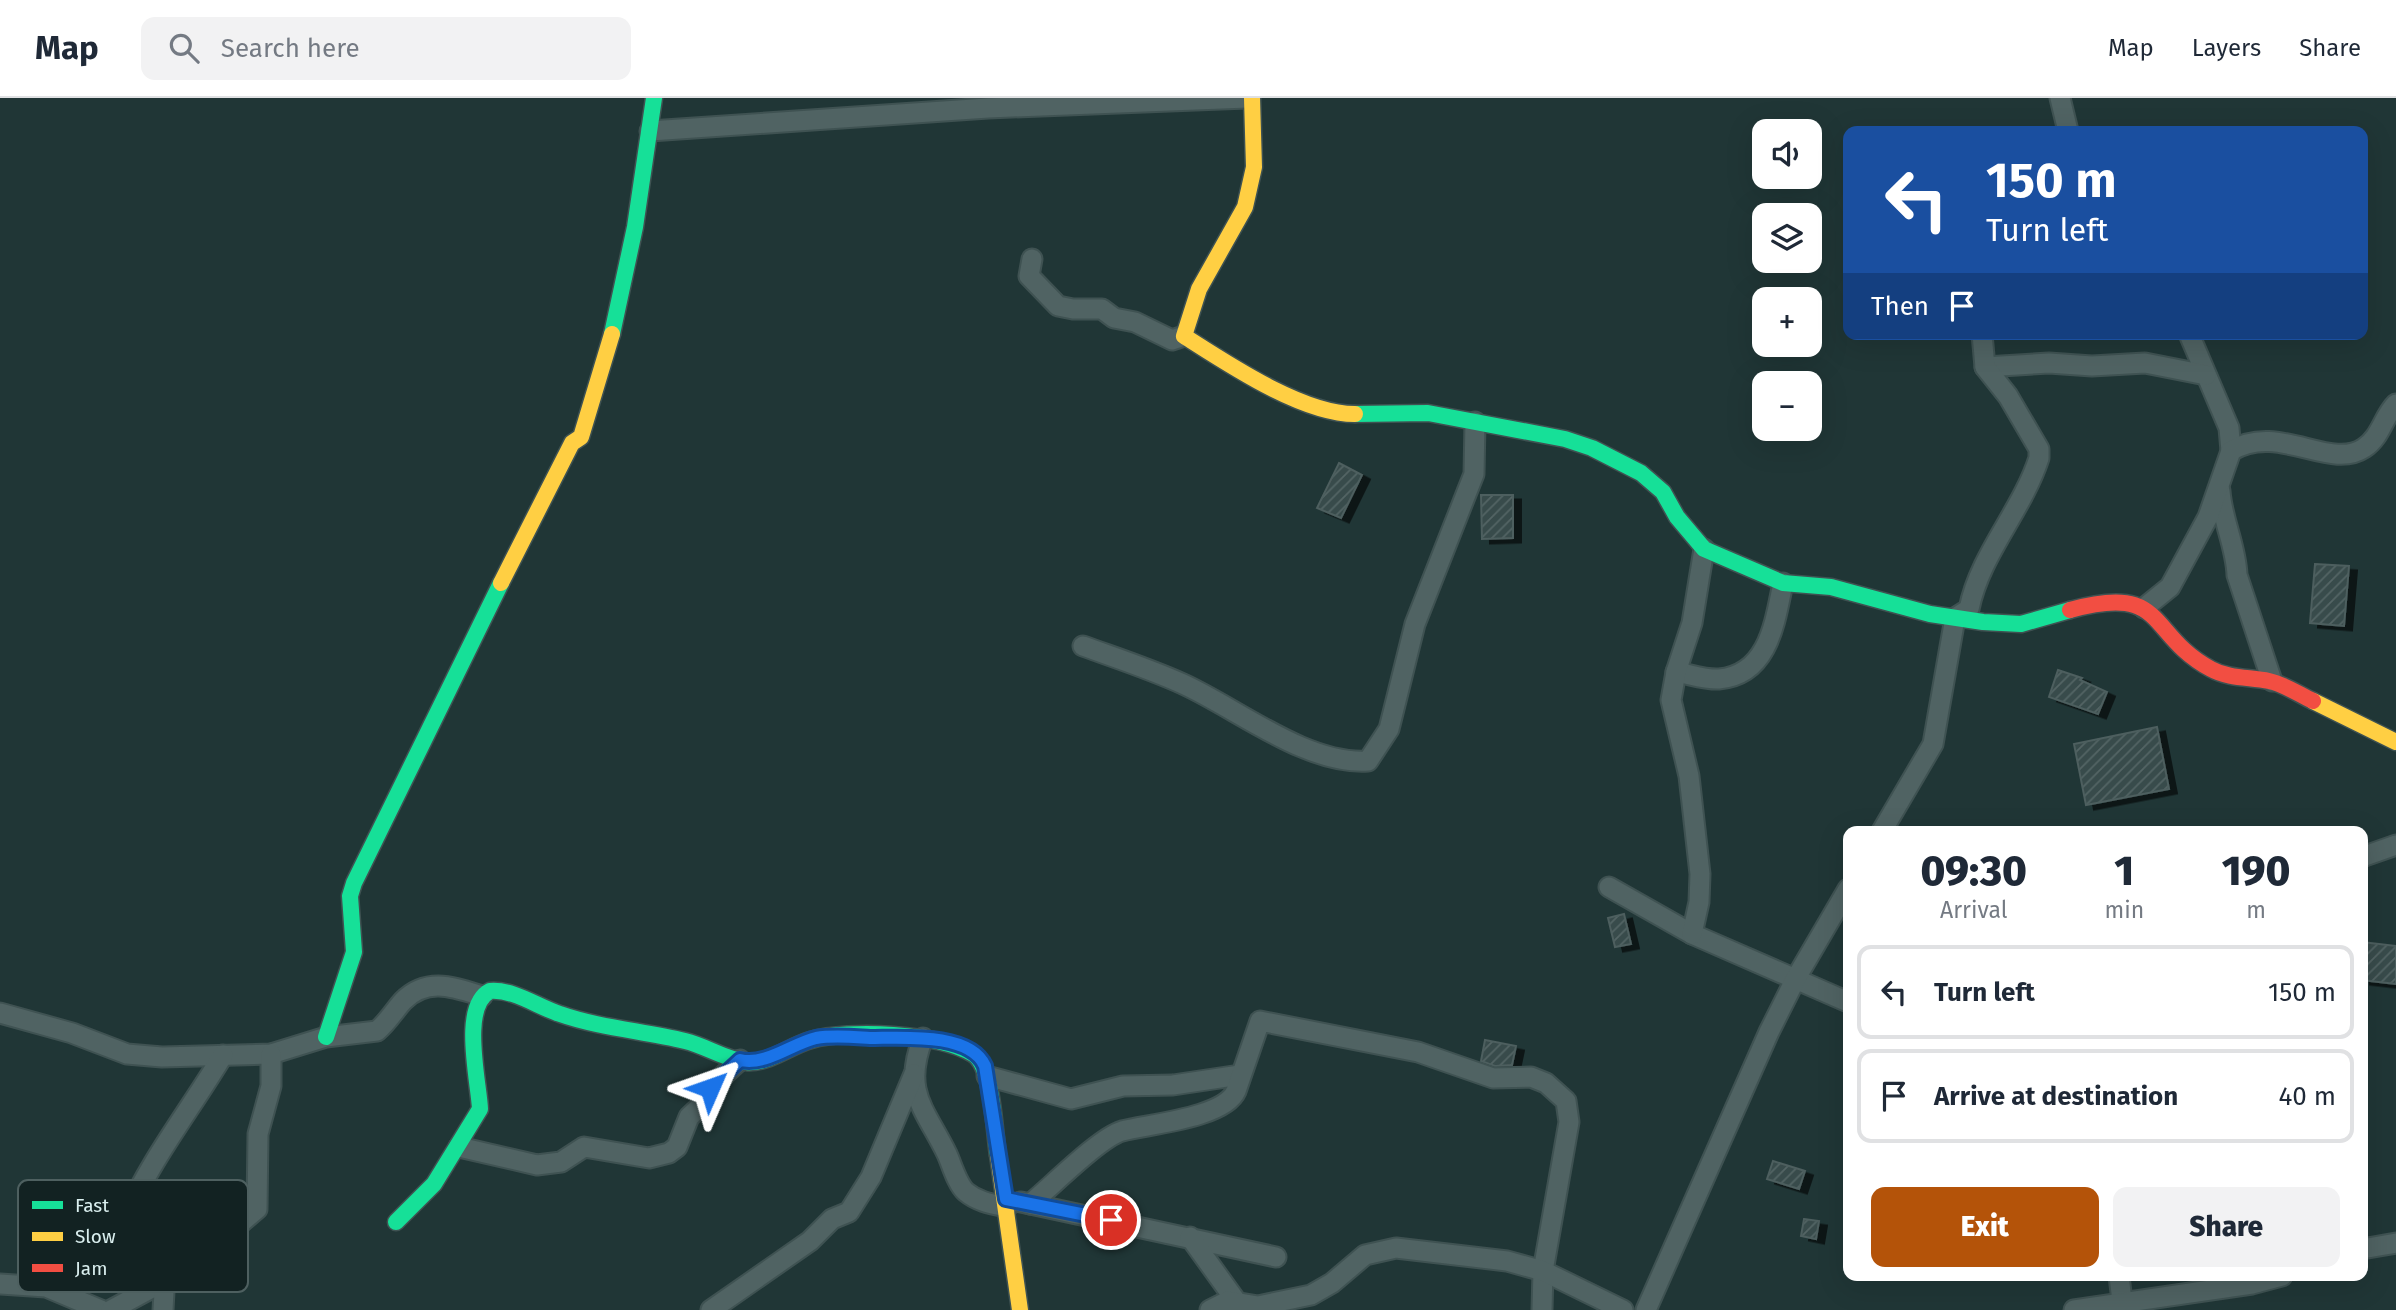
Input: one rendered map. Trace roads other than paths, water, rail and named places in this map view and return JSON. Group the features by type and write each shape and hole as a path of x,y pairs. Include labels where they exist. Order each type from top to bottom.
{"street":[{"path":"326,1037 354,951 350,896 354,883 572,443 581,437 604,373 623,287 654,98"},
{"path":"650,131 988,108 1249,98 1254,167 1245,207 1199,289 1184,336"},
{"path":"2060,98 2067,126"},
{"path":"1032,259 1029,276 1058,306 1102,309 1114,318 1135,322 1172,340 1184,336"},
{"path":"1184,336 1240,372 1315,407 1339,414 1428,413 1578,443 1641,473 1663,492 1677,517 1704,549 1719,558 1757,570 1783,583 1843,590 1955,618 2021,624 2100,602 2138,605 2186,651 2212,670 2234,677 2272,681 2396,742"},
{"path":"1955,618 1969,610 1973,592 1995,544 2039,458 2039,450 2008,396 1985,368 1983,340"},
{"path":"2144,608 2170,587 2208,517 2219,479 2231,451 2229,428 2191,340"},
{"path":"1985,368 2049,363 2092,366 2145,363 2206,375"},
{"path":"2231,451 2247,442 2261,440 2283,441 2329,453 2363,450 2375,439 2396,404"},
{"path":"1083,646 1184,684 1296,743 1350,762 1368,761 1389,729 1415,624 1475,474 1475,422"},
{"path":"2219,479 2223,516 2236,559 2236,575 2272,681"},
{"path":"1692,934 1699,902 1700,874 1689,776 1671,700 1676,672 1692,623 1704,549"},
{"path":"1676,672 1718,680 1751,666 1771,640 1783,583"},
{"path":"1885,826 1933,744 1955,618"},
{"path":"2368,855 2396,845"},
{"path":"1609,887 1692,934 1843,1000"},
{"path":"1646,1310 1758,1057 1796,978 1843,898"},
{"path":"0,1013 72,1033 127,1054 162,1057 271,1054 326,1037 377,1031 405,999 425,986 452,987 482,996"},
{"path":"396,1222 415,1208 432,1188 480,1109 472,1064 478,1005 482,996 490,991 509,993 574,1019 685,1041 740,1060 759,1060 803,1042 826,1037 923,1038 965,1047 982,1059 987,1076 1020,1310"},
{"path":"1030,1204 1114,1134 1172,1122 1229,1101 1259,1022 1418,1052 1493,1078 1531,1077 1546,1083 1566,1101 1569,1122 1542,1271 1542,1310"},
{"path":"923,1038 916,1057 914,1074 917,1095 930,1129 943,1145 963,1190 977,1200 1030,1204 1276,1257"},
{"path":"248,1217 257,1209 258,1134 271,1086 271,1054"},
{"path":"145,1180 167,1137 195,1103 223,1055"},
{"path":"459,1147 537,1165 561,1162 584,1147 649,1158 660,1157 677,1147 689,1117 705,1102 712,1086 740,1060"},
{"path":"711,1310 810,1241 832,1219 849,1212 871,1177 914,1074"},
{"path":"987,1076 1071,1099 1123,1086 1183,1084 1240,1075"},
{"path":"1190,1237 1236,1301"},
{"path":"2368,1248 2396,1242"},
{"path":"1210,1310 1236,1301 1258,1307 1311,1296 1332,1283 1365,1255 1396,1248 1507,1262 1542,1271 1623,1310"},
{"path":"2120,1281 2122,1301"},
{"path":"2074,1310 2263,1281"},
{"path":"0,1284 18,1285"},
{"path":"58,1292 100,1310"},
{"path":"111,1310 144,1292"},
{"path":"163,1310 164,1292"}]}
